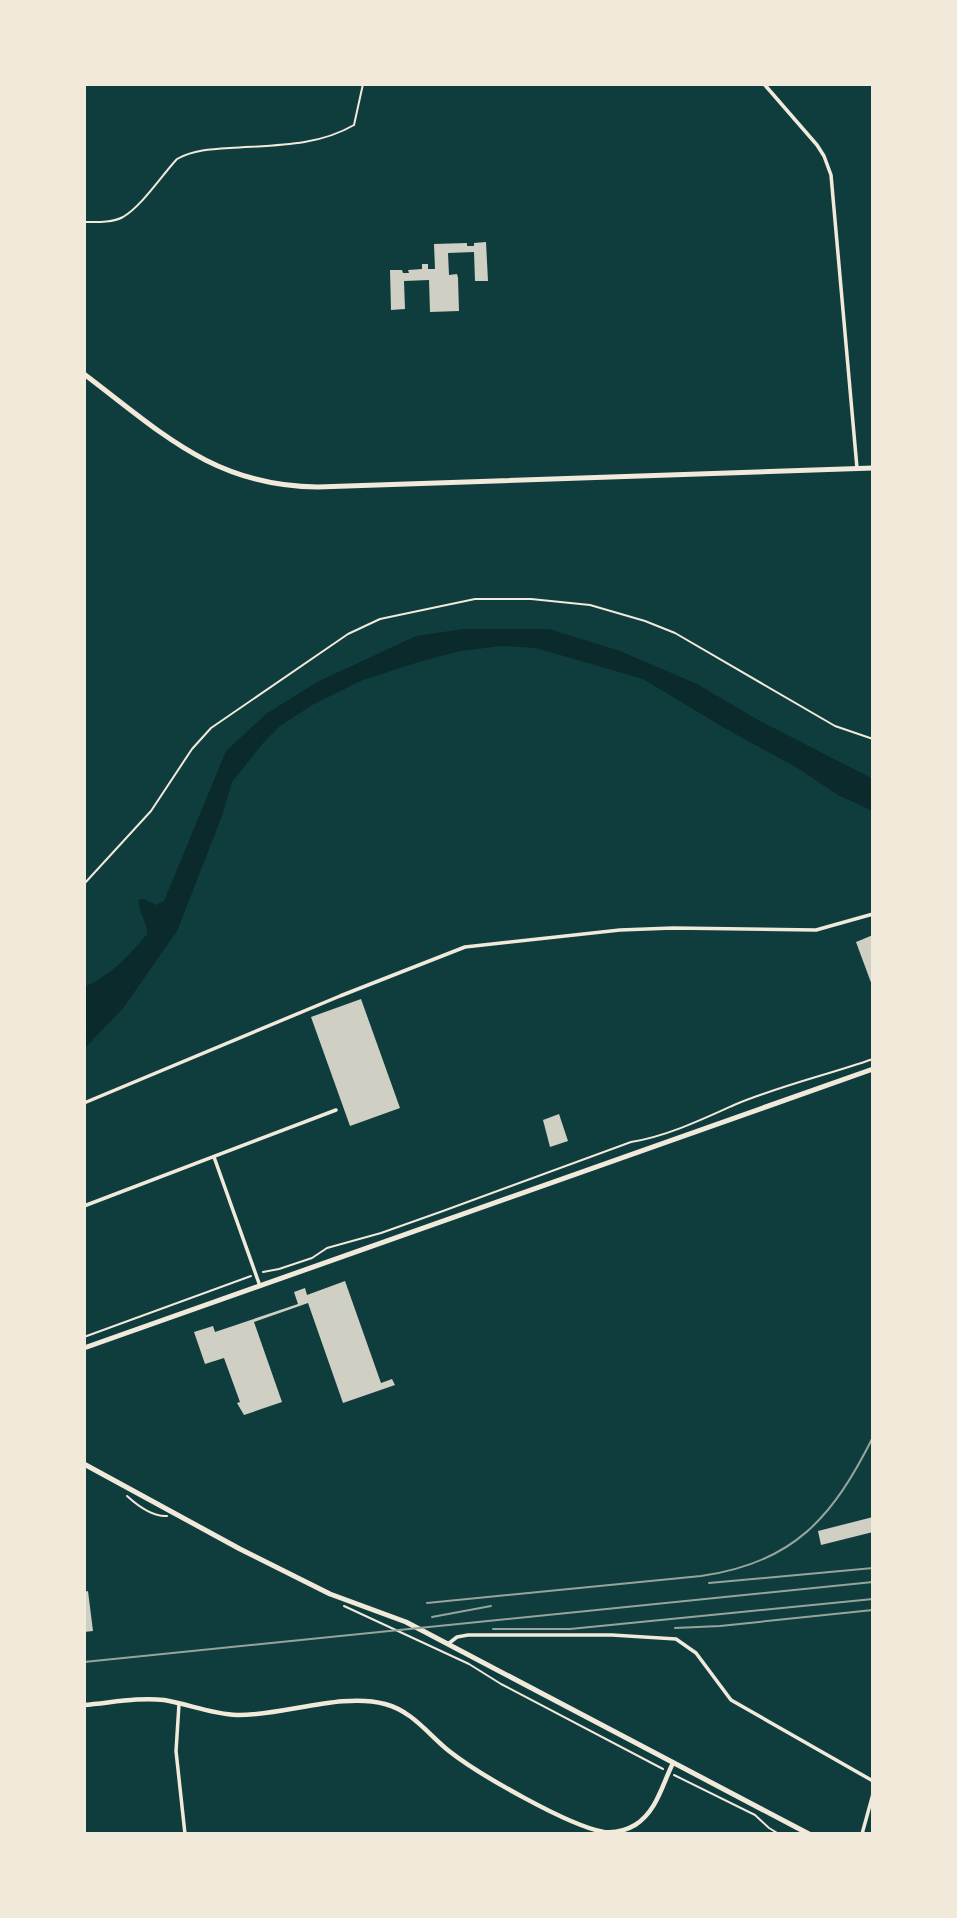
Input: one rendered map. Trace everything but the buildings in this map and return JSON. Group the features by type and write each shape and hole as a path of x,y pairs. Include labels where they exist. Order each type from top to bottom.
{"main road":[{"path":"84,374 195,456 246,478 288,485 318,487 873,468"},
{"path":"84,1348 873,1069"},
{"path":"84,1464 240,1549 330,1594 394,1617 448,1644 809,1834"}],"street":[{"path":"764,84 817,145 830,172 857,468"},
{"path":"84,1103 465,947 673,928 816,930 873,914"},
{"path":"84,1206 336,1110"},
{"path":"214,1157 260,1286"},
{"path":"448,1644 457,1637 468,1635 612,1635 676,1639 696,1653 731,1700 873,1782"},
{"path":"84,1705 145,1700 179,1703 235,1715 347,1702 382,1703 410,1716 451,1753 489,1777 566,1818 604,1832 626,1829 642,1820 654,1805 673,1763"},
{"path":"179,1703 176,1751 185,1834"},
{"path":"862,1834 873,1794"}],"path":[{"path":"84,222 124,217 177,159 184,155 206,149 312,142 342,132 354,125 363,84"},
{"path":"84,884 151,811 192,749 211,728 348,634 380,619 475,599 531,599 590,606 645,621 675,633 835,726 873,739"},
{"path":"84,1337 256,1274 312,1258 327,1248 381,1233 631,1142 648,1139 717,1114 733,1105 873,1059"},
{"path":"347,1608 469,1664 501,1684 755,1815 779,1834"}],"water":[{"path":"464,629 549,629 620,651 697,684 760,721 873,779 873,811 838,795 796,767 643,679 536,648 502,646 460,651 422,661 363,680 314,704 280,726 264,742 232,782 222,816 177,931 124,1007 84,1049 87,1025 84,1022 84,987 118,965 147,934 139,899 156,905 164,901 226,751 266,714 317,682 416,636"}],"railway":[{"path":"427,1603 701,1576 733,1570 761,1560 807,1532 826,1513 873,1437"},
{"path":"709,1583 873,1568"},
{"path":"84,1662 873,1582"},
{"path":"493,1629 570,1629 873,1599"},
{"path":"432,1617 491,1606"},
{"path":"675,1628 873,1610"}]}
